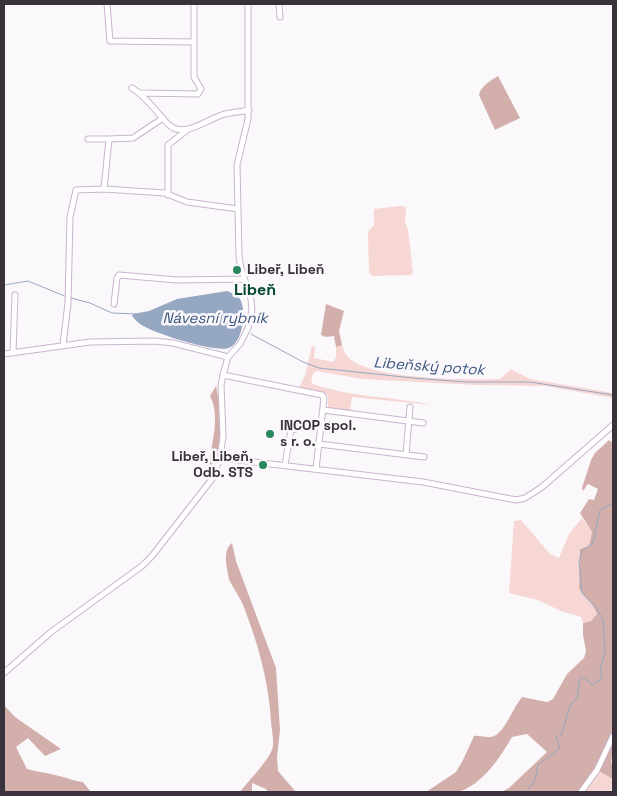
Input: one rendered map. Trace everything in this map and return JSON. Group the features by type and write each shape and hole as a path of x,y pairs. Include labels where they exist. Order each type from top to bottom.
{"street":[{"path":"107,4 110,41 194,42"},
{"path":"140,92 198,94 201,90 194,77 194,4"},
{"path":"4,673 51,632 147,560 212,479 220,458 223,436 221,386 223,375 228,357 240,344 248,328 252,310 251,299 239,257 237,166 249,110 248,4"},
{"path":"280,4 280,17"},
{"path":"132,88 140,92 169,126 176,129 188,129"},
{"path":"168,195 168,145 188,129 225,114 249,110"},
{"path":"88,139 133,138 163,118"},
{"path":"104,189 109,139"},
{"path":"63,345 68,303 70,217 76,190 104,189 168,195 187,202 238,209"},
{"path":"114,304 119,275 177,280 244,279"},
{"path":"13,353 15,295"},
{"path":"4,354 90,342 155,341 173,343 228,357"},
{"path":"223,375 322,396 324,398 316,469"},
{"path":"406,454 410,407"},
{"path":"324,410 423,423"},
{"path":"285,465 291,430 311,425 321,426"},
{"path":"220,458 423,482 516,500 533,494 613,425"},
{"path":"319,444 424,456"},
{"path":"581,792 597,770 613,736"}],"shaded area":[{"path":"498,76 520,118 495,130 479,95 489,82"},
{"path":"406,207 405,222 408,229 413,273 411,275 372,276 369,272 368,232 374,225 374,209"},
{"path":"326,304 344,311 339,331 342,345 336,347 334,336 326,337 321,335"},
{"path":"342,345 347,356 358,364 375,370 419,377 500,379 511,369 530,379 613,393 613,398 545,386 476,385 362,379 316,371 311,381 313,384 328,389 432,405 352,397 350,412 328,409 328,395 299,388 305,375 312,346 315,347 314,358 333,362 336,357 336,347"},
{"path":"216,386 221,434 218,450 209,472 215,424 215,414 210,396"},
{"path":"609,440 613,443 613,749 611,763 613,763 613,779 597,770 583,792 501,792 509,788 547,752 527,734 512,737 490,770 467,788 451,793 426,792 456,772 474,736 489,737 498,734 522,697 547,702 553,699 567,674 584,658 586,651 583,623 591,621 597,614 592,604 579,589 580,549 589,546 592,532 580,513 589,499 594,500 598,489 588,484 583,491 582,488 591,460 595,453"},
{"path":"582,518 592,532 589,546 580,549 579,589 592,604 597,614 591,621 583,623 581,617 561,611 538,600 509,593 514,521 521,520 550,554 559,558 569,534"},
{"path":"232,543 236,561 276,668 280,730 277,757 278,771 296,792 268,792 266,789 252,783 252,792 240,792 268,757 273,746 273,740 270,705 258,647 243,605 229,579 226,565 227,550"},
{"path":"4,705 15,717 61,749 45,756 28,738 16,747 27,769 83,782 91,792 4,792"},
{"path":"597,770 613,779 613,786 610,792 583,792"}],"water":[{"name":"Návesní rybník","path":"227,291 240,299 243,311 242,326 238,340 229,348 211,348 170,337 147,328 132,316 133,314 149,311 177,299"}],"waterway":[{"name":"Libeňský potok","path":"4,285 28,281 67,297"},
{"name":"Libeňský potok","path":"71,298 90,303 112,313 137,314"},
{"name":"Libeňský potok","path":"251,334 303,362 319,368 466,382 530,382 613,395"},
{"name":"Libeňský potok","path":"526,792 535,780 538,765 560,748 556,736 561,736 570,706 577,697 580,678 584,678 592,685 602,678 600,671 605,651 603,620 597,609 582,593 579,561 582,551 593,543 600,510 613,503"}],"place":[{"name":"Libeř, Libeň","path":"237,270"},
{"name":"INCOP spol. s r. o.","path":"270,434"},
{"name":"Libeř, Libeň, Odb. STS","path":"263,465"}],"district":[{"name":"Libeň","path":"255,291"}]}
